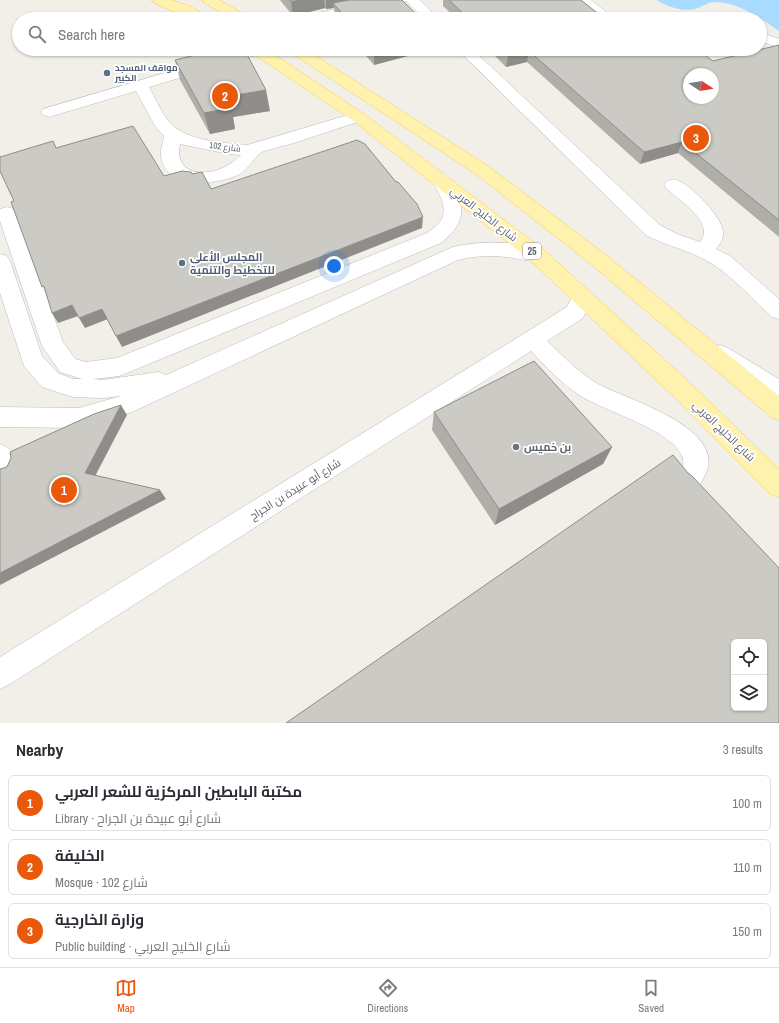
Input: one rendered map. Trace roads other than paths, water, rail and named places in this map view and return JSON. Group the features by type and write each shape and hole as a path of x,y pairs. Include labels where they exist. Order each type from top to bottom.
{"main road":[{"path":"159,0 189,12"},
{"path":"209,0 230,12"},
{"name":"شارع الخليج العربي","path":"266,56 358,117 537,255 742,448 779,486"},
{"path":"306,56 482,170 599,260 779,410"}],"street":[{"path":"341,12 400,0"},
{"path":"412,0 425,12"},
{"path":"582,0 598,12"},
{"path":"767,39 779,44"},
{"path":"49,112 237,56"},
{"path":"471,56 653,230 672,240 704,250 723,260 776,304"},
{"name":"شارع 102","path":"140,85 163,126 173,135 188,141 229,149 256,149 358,117"},
{"path":"173,135 169,158 172,165 178,171 186,175 209,177 232,171 241,165 256,149"},
{"path":"4,214 53,346 68,366 86,371 119,366 434,238 447,227 452,216 452,204 447,190 438,178"},
{"path":"673,185 711,220 715,233 713,240 704,250"},
{"path":"0,417 79,418 124,405 453,254 470,250 494,249 518,251 537,255"},
{"path":"0,261 32,360 50,380 73,388 103,389 187,376"},
{"name":"شارع أبو عبيدة بن الجراح","path":"0,674 576,312 582,296"},
{"path":"259,309 275,336"},
{"path":"532,339 568,374 590,390 666,425 684,438 695,456 696,465 693,474 682,486"},
{"path":"700,344 779,390"}],"water":[{"path":"657,0 779,0 779,31 767,23 767,12 749,12 732,5 713,2 698,8 687,10 666,5"}],"place":[{"name":"مواقف المسجد الكبير","path":"107,73"},
{"name":"الخليفة","path":"225,96"},
{"name":"وزارة الخارجية","path":"696,138"},
{"name":"المجلس الأعلى للتخطيط والتنمية","path":"182,263"},
{"name":"بن خميس","path":"516,447"},
{"name":"مكتبة البابطين المركزية للشعر العربي","path":"64,490"}]}
